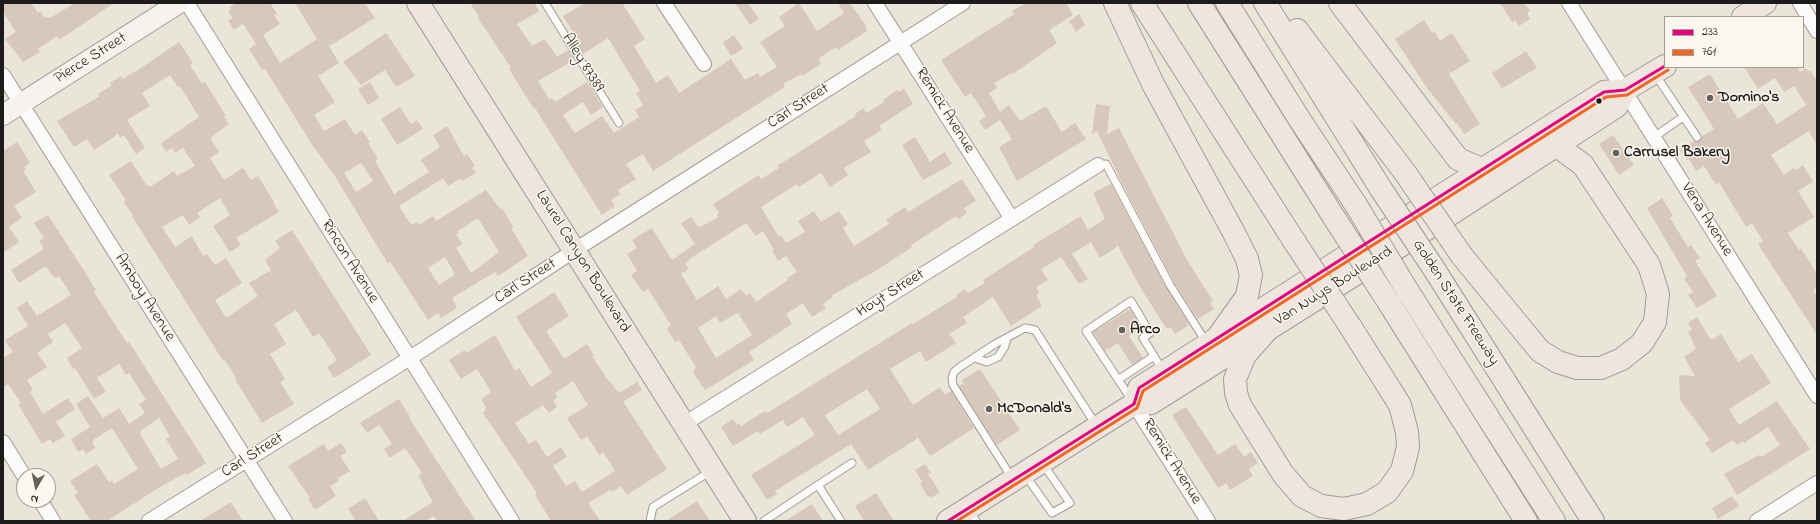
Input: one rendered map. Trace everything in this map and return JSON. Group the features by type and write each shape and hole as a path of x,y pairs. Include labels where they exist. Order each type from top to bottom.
{"main road":[{"name":"Laurel Canyon Boulevard","path":"418,3 745,521"},
{"path":"1115,3 1153,84 1247,259 1251,275 1247,296 1212,343"},
{"path":"1142,3 1400,405 1407,432 1408,447 1402,471 1387,492 1367,504 1344,509 1321,506 1302,496 1283,474 1240,405 1236,393 1235,380 1246,355 1268,329"},
{"path":"1199,3 1526,521"},
{"path":"1227,3 1298,117 1356,205 1407,290 1554,521"},
{"name":"Golden State Freeway","path":"1265,3 1381,189 1436,272 1593,521"},
{"path":"1276,3 1406,174 1462,256 1540,351 1558,362 1577,368 1601,368 1622,359 1642,343 1655,322 1658,294 1649,265 1583,166 1557,146"},
{"path":"1340,3 1458,159 1484,170"},
{"path":"1745,16 1765,3"},
{"name":"Van Nuys Boulevard","path":"1134,404 1139,388 1159,364 1212,343 1604,92 1624,90 1660,69"},
{"name":"Van Nuys Boulevard","path":"948,521 972,515 1027,472 1134,404 1151,403 1557,146 1617,106 1624,90"}],"street":[{"name":"Pierce Street","path":"3,115 180,3"},
{"name":"Rincon Avenue","path":"186,3 512,521"},
{"path":"664,3 704,64"},
{"name":"Remick Avenue","path":"875,3 1012,219"},
{"name":"Carl Street","path":"149,521 410,358 575,250 900,42 964,3"},
{"name":"Vena Avenue","path":"1569,3 1817,396"},
{"path":"1800,3 1817,31"},
{"name":"Amboy Avenue","path":"3,75 285,521"},
{"name":"Hoyt Street","path":"684,424 1098,165"},
{"name":"Remick Avenue","path":"1134,404 1208,521"},
{"path":"3,442 19,468"},
{"path":"1757,521 1817,483"},
{"path":"45,508 53,521"}],"lane":[{"name":"Alley 87389","path":"545,3 619,123"},
{"path":"1660,69 1683,117 1696,137"},
{"path":"1654,137 1683,117"},
{"path":"1098,165 1106,164 1170,284 1212,343"},
{"path":"1118,380 1159,364 1142,338 1150,333 1131,301 1086,331 1118,380 1134,404"},
{"path":"1027,472 1070,502 1052,513 1027,472 953,385 952,378 954,372 975,358 1025,328 1032,328 1038,332 1098,427"},
{"path":"975,358 986,362 998,357 1005,346 1007,338"},
{"path":"764,521 852,463"},
{"path":"650,521 653,507 713,470"},
{"path":"818,485 841,521"}],"building":[{"path":"3,3 31,3 38,13 40,11 44,17 50,18 75,3 114,3 59,40 57,36 38,49 40,52 23,62 5,39 16,32 3,12"},
{"path":"236,3 270,3 277,14 274,15 280,24 263,35 280,63 317,39 295,3 365,3 375,18 329,46 339,63 318,76 335,102 314,115 324,131 345,119 355,135 362,130 370,142 368,143 378,159 375,161 394,194 429,172 421,160 440,147 433,135 447,126 464,156 467,154 475,166 472,168 476,173 462,181 460,179 448,186 443,178 399,206 411,225 417,222 419,225 433,216 436,221 486,190 500,209 502,208 513,227 511,228 528,256 498,276 495,272 452,298 457,308 441,318 438,313 428,320 393,266 390,262 388,264 335,176 313,146 265,69 262,70 249,49 256,44 243,24 234,30 228,21 233,18 228,11 231,9 230,7","holes":["361,163 373,181 356,192 344,173","478,218 499,252 471,273 456,248 462,244 456,234 459,233 458,231","445,257 455,274 439,285 428,268"]},
{"path":"470,3 534,3 539,11 517,24 532,46 545,39 557,57 568,50 574,60 538,81 550,100 552,98 555,102 587,82 603,107 591,115 583,102 563,115 575,133 602,116 614,133 639,117 635,110 643,105 636,93 640,91 608,38 583,54 577,45 580,43 563,16 585,3 622,3 645,39 634,46 656,83 668,75 679,93 731,59 745,80 758,73 760,77 777,67 760,42 785,26 779,17 799,3 817,31 844,13 838,3 850,3 866,26 867,31 838,50 836,47 818,59 821,64 802,76 801,74 783,84 785,86 783,88 653,171 643,154 626,164 636,179 618,190 620,194 611,200 615,206 602,215 509,69 511,68 478,18 479,17"},
{"path":"735,3 748,3 759,19 750,25"},
{"path":"1026,3 1066,3 1073,15 1049,30 1057,43 1013,74 1012,73 994,83 997,88 989,93 1000,112 1009,105 1020,121 1046,106 1062,132 1075,123 1086,139 1017,181 999,147 1012,139 1000,120 985,130 979,121 986,116 971,93 965,97 941,60 1014,14 1012,11"},
{"path":"1500,3 1524,3 1530,11 1527,13 1530,19 1519,26 1515,20 1512,22"},
{"path":"1079,14 1085,25 1076,32 1069,21"},
{"path":"1424,20 1432,33 1435,32 1440,41 1452,33 1470,61 1449,74 1480,124 1464,134 1457,123 1456,124 1427,88 1395,39"},
{"path":"386,33 415,76 396,87 385,70 361,85 343,62"},
{"path":"734,35 743,49 731,56 723,42"},
{"path":"179,42 193,63 190,65 202,84 205,82 226,116 224,117 229,124 210,138 219,152 210,158 224,180 243,168 251,180 258,176 279,212 236,238 241,245 230,252 213,226 230,215 220,198 197,213 200,217 189,225 183,215 162,227 175,247 192,236 203,256 207,254 215,265 226,258 242,283 215,300 226,318 258,296 249,283 271,270 265,260 280,248 275,241 292,230 371,355 334,378 327,367 337,360 319,333 313,337 296,310 274,324 286,344 270,354 285,379 280,382 294,404 262,423 225,360 223,361 132,216 124,202 126,200 109,175 131,161 147,186 149,185 150,187 174,171 177,176 195,166 183,148 175,153 172,148 166,152 161,143 199,117 180,86 178,87 170,75 142,93 150,106 127,120 145,148 136,154 124,135 120,138 118,134 94,150 87,139 74,147 57,121 100,96 98,94 111,86 110,83 121,76 122,79 141,68"},
{"path":"1526,51 1537,68 1502,88 1492,73"},
{"path":"1745,68 1798,68 1800,72 1806,68 1808,71 1810,70 1817,81 1817,145 1809,131 1771,155 1784,175 1794,168 1796,170 1803,165 1813,182 1798,191 1814,217 1788,233 1799,250 1801,248 1817,274 1817,287 1813,290 1817,296 1817,335 1758,244 1763,241 1752,223 1746,227 1719,182 1716,185 1704,166 1696,171 1689,159 1687,160 1680,150 1694,141 1699,141 1702,136 1714,129 1688,87 1710,74 1738,119 1763,103 1777,124 1806,105 1794,86 1784,92 1775,78 1758,89"},
{"path":"370,82 379,98 368,105 358,89"},
{"path":"904,89 913,104 879,126 882,130 864,141 871,152 844,168 848,175 830,187 821,173 799,187 797,184 761,207 779,237 781,235 786,243 805,232 798,221 814,211 821,222 839,211 848,224 843,228 854,246 889,224 886,220 905,207 908,212 962,179 976,201 964,208 967,213 958,219 956,216 911,245 912,247 874,272 832,295 833,297 823,304 826,308 812,317 803,303 786,314 792,324 749,352 754,360 705,390 693,372 696,367 679,340 675,342 667,329 671,325 648,289 643,292 631,275 637,271 627,254 637,248 632,240 652,228 672,260 695,244 681,223 691,217 698,227 701,227 718,217 717,215 719,213 713,204 759,175 761,179 779,168 777,166 856,116 855,114 864,108 866,113 884,102 883,100 897,90 899,92","holes":["746,223 756,236 763,231 774,250 772,251 778,261 786,256 797,272 756,302 750,293 746,296 741,289 726,299 718,286 697,300 681,274 689,269 685,264 689,261 688,260","738,313 752,335 716,358 698,328 716,316 720,323"]},
{"path":"1096,104 1110,106 1107,134 1119,128 1187,260 1213,301 1210,303 1214,309 1198,319 1174,282 1120,179 1097,131 1092,134"},
{"path":"400,107 411,124 417,120 423,129 397,145 381,119"},
{"path":"1613,135 1634,165 1619,175 1599,144"},
{"path":"915,137 930,162 945,152 952,164 923,180 902,145"},
{"path":"17,142 30,163 24,167 26,169 23,171 36,192 14,206 22,218 9,227 19,242 3,253 3,151"},
{"path":"1111,184 1166,287 1189,325 1175,334 1171,328 1166,328 1139,285 1118,246 1100,258 1091,242 1072,254 1088,279 1079,284 1061,257 1041,269 1048,280 1036,287 1039,293 1036,295 1042,306 1011,326 993,297 963,317 967,323 949,334 956,343 926,362 920,351 890,369 913,405 940,387 945,395 951,391 974,428 930,456 918,438 868,470 851,444 775,491 777,494 767,500 751,475 815,435 803,417 787,427 783,420 760,434 758,431 733,446 721,427 733,419 737,425 739,423 741,426 765,411 767,413 912,323 913,324 957,297 956,295 965,289 968,293 985,283 983,280 1034,247 1033,246 1038,242 1076,219 1081,217 1088,230 1105,219 1093,193","holes":["867,389 880,409 838,435 825,415"]},
{"path":"1662,198 1673,216 1670,218 1688,247 1691,245 1700,258 1695,261 1717,296 1697,308 1688,295 1693,292 1684,278 1687,276 1647,208"},
{"path":"48,215 96,290 94,292 127,343 129,342 206,463 187,475 186,473 163,485 107,521 91,521 74,495 78,493 70,481 97,464 109,482 112,480 114,484 138,469 112,428 93,440 94,441 92,442 95,448 86,454 83,449 78,452 71,439 90,427 76,404 88,396 103,418 119,408 129,424 145,413 139,404 146,400 129,373 126,375 119,364 97,378 106,392 94,399 67,358 82,348 65,323 48,334 53,342 37,353 47,367 27,380 33,390 30,392 43,414 68,398 75,409 56,422 65,436 53,443 50,439 42,444 19,406 21,403 8,384 3,387 3,358 13,352 5,340 28,326 17,308 27,301 37,316 71,295 59,276 54,278 46,266 19,283 11,270 44,249 39,241 44,238 34,223","holes":["159,418 170,436 166,439 178,459 161,469 140,434 140,431"]},
{"path":"554,292 569,316 546,331 564,359 587,344 594,355 592,356 605,376 619,393 637,382 642,390 624,401 624,403 667,469 627,495 621,486 612,492 610,490 588,503 600,521 551,521 535,495 537,493 483,413 486,410 486,407 481,399 491,392 477,369 461,379 449,360 465,350 466,353 495,335 515,371 519,368 531,387 552,373 516,317","holes":["573,381 588,405 567,418 581,440 587,436 599,455 603,452 615,471 582,492 575,481 566,486 553,466 567,457 561,447 547,457 536,440 529,444 515,423 543,405 549,413 557,407 553,400 558,397 555,393"]},
{"path":"1130,309 1141,328 1129,336 1143,358 1132,365 1118,343 1105,351 1093,332"},
{"path":"1697,317 1711,340 1721,334 1738,362 1752,354 1771,383 1729,409 1739,425 1777,401 1810,449 1737,495 1724,474 1759,455 1761,457 1780,445 1768,427 1744,443 1743,441 1737,445 1733,440 1712,453 1705,443 1710,440 1680,400 1679,375 1695,376 1684,357 1696,349 1688,332 1692,330 1688,323"},
{"name":"McDonald's","path":"980,369 1020,430 997,445 959,386 964,383 962,380"},
{"path":"399,399 410,417 409,418 476,521 437,521 434,516 425,521 403,521 433,502 418,475 422,473 405,448 390,458 384,449 392,444 379,425 367,433 360,423"},
{"path":"1186,407 1218,455 1235,444 1244,457 1251,452 1258,463 1249,469 1253,476 1230,490 1226,483 1218,488 1172,415"},
{"path":"341,443 347,452 340,456 350,471 338,478 339,481 330,486 336,496 315,510 308,499 310,498 288,466 324,444 328,451"},
{"path":"925,464 931,473 928,474 940,492 931,498 931,496 928,497 920,484 922,482 915,470"},
{"path":"876,493 894,521 864,521 855,506"},
{"path":"1732,496 1739,506 1718,519 1712,508"},
{"path":"365,498 379,521 356,521 348,509"},
{"path":"697,501 710,521 666,521"},
{"path":"231,502 243,521 200,521"},
{"path":"812,504 823,521 785,521"}],"transit line":[{"name":"233","path":"948,521 1134,404 1139,388 1604,92 1625,90 1664,67"},
{"name":"761","path":"957,521 1137,408 1143,391 1606,97 1627,95 1668,70"}],"place":[{"name":"Domino's","path":"1710,98"},
{"name":"Carrusel Bakery","path":"1616,153"},
{"name":"Arco","path":"1122,330"},
{"name":"McDonald's","path":"989,409"}]}
